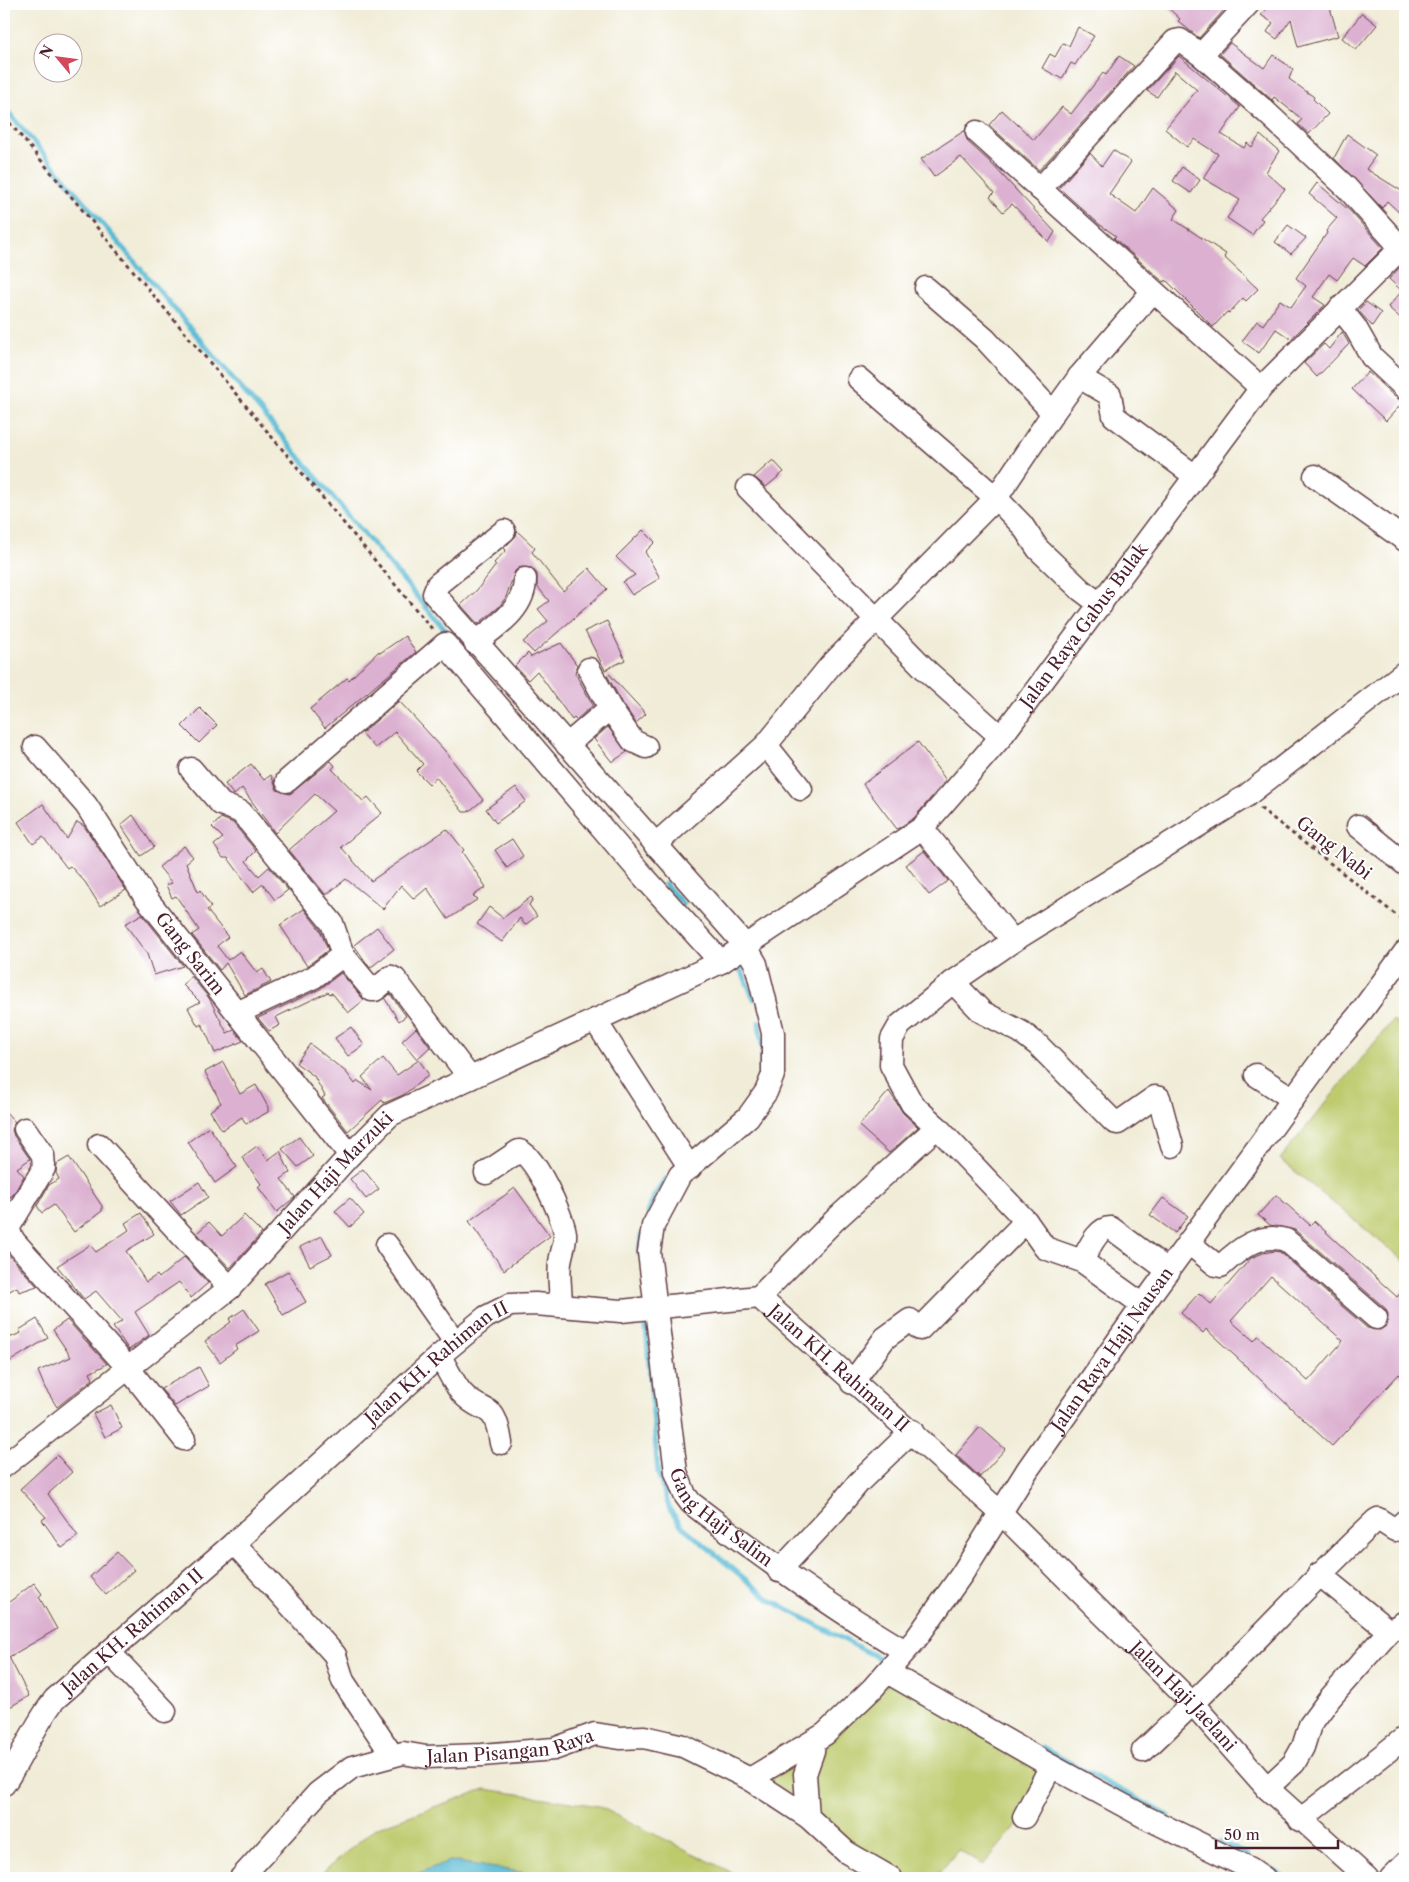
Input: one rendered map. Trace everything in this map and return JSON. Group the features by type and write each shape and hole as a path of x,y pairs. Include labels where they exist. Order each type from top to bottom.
{"street":[{"path":"1201,55 1248,4"},
{"path":"1040,188 1175,41 1186,42 1347,188 1403,246"},
{"path":"977,132 1260,388"},
{"name":"Jalan Raya Gabus Bulak","path":"721,962 922,828 1001,737 1101,605 1260,388 1403,246"},
{"path":"926,288 985,339 1053,413"},
{"path":"655,845 766,745 830,666 878,620 996,498 1079,377 1153,291"},
{"path":"1340,308 1372,357 1405,388"},
{"path":"1079,377 1110,395 1114,416 1195,476"},
{"path":"859,379 996,498 1022,525 1038,549 1081,590 1101,605"},
{"path":"1316,476 1405,540"},
{"path":"748,488 928,672 1001,737"},
{"name":"Gang Haji Salim","path":"504,531 438,584 434,591 438,601 745,945 756,964 773,1033 772,1075 766,1092 748,1117 680,1175 652,1226 649,1252 657,1308 672,1454 685,1496 691,1503 780,1571 852,1620 905,1651"},
{"path":"476,643 504,621 516,606 524,594 525,579"},
{"path":"287,781 445,644 644,877 721,962"},
{"path":"589,670 610,708 633,742 646,747"},
{"path":"1143,1305 1082,1261 1045,1248 1026,1221 937,1127 912,1104 891,1066 892,1038 900,1025 953,982 1013,941 1246,796 1405,672"},
{"path":"567,745 610,708"},
{"path":"766,745 801,789"},
{"name":"Gang Sarim","path":"35,747 86,805 146,898 239,1012 350,1155"},
{"path":"191,769 221,804 238,809 247,819 332,923 343,955 372,990 391,977 395,979 470,1078"},
{"path":"1358,826 1405,864"},
{"path":"922,828 1013,941"},
{"path":"239,1012 314,976 343,955"},
{"name":"Jalan Raya Haji Nausan","path":"750,1779 825,1734 887,1672 905,1651 962,1574 1028,1469 1143,1305 1190,1244 1293,1099 1404,955"},
{"name":"Jalan Haji Marzuki","path":"5,1462 129,1369 230,1288 350,1155 390,1115 721,962"},
{"path":"953,982 982,1012 1021,1032 1038,1045 1114,1122 1118,1123 1125,1120 1155,1098 1159,1098 1172,1146"},
{"path":"595,1020 690,1168"},
{"path":"1256,1075 1293,1099"},
{"path":"759,1297 835,1220 937,1127"},
{"path":"25,1129 43,1155 44,1168 10,1225 9,1232 14,1241 129,1369 184,1439"},
{"path":"99,1145 230,1288"},
{"path":"486,1173 519,1151 526,1153 536,1168 555,1202 565,1231 565,1243 560,1263 561,1305"},
{"path":"852,1383 885,1338 910,1320 920,1329 1026,1221"},
{"path":"1082,1261 1101,1231 1111,1228 1169,1271"},
{"path":"1190,1244 1216,1265 1222,1266 1232,1255 1260,1239 1269,1236 1286,1240 1376,1318"},
{"path":"387,1245 447,1349 450,1370 460,1391 493,1414 499,1425 502,1443"},
{"name":"Jalan KH. Rahiman II","path":"4,1784 37,1722 54,1699 234,1543 447,1349 486,1317 510,1305 561,1305 630,1310 759,1297 852,1383 912,1431 1001,1512"},
{"path":"780,1571 859,1482 912,1431"},
{"name":"Jalan Haji Jaelani","path":"1001,1512 1194,1704 1267,1788 1366,1878"},
{"path":"1143,1751 1194,1704 1319,1574 1378,1518 1395,1530 1405,1521"},
{"path":"234,1543 335,1656 343,1682 392,1755"},
{"path":"1267,1788 1294,1763 1303,1746 1310,1724 1397,1627 1319,1574"},
{"path":"109,1652 165,1711"},
{"path":"887,1672 1051,1766 1145,1817 1251,1869 1264,1878"},
{"name":"Jalan Pisangan Raya","path":"241,1878 318,1793 352,1767 403,1753 426,1757 554,1749 595,1734 620,1738 644,1737 683,1746 750,1779 808,1811 846,1852 891,1878"},
{"path":"1300,1820 1403,1739"},
{"path":"808,1811 805,1774 813,1752 814,1741"},
{"path":"1024,1817 1051,1766"},
{"path":"1391,1878 1405,1864"}],"path":[{"path":"4,116 445,644"},
{"name":"Gang Nabi","path":"1246,796 1405,922"}],"green space":[{"path":"1393,1020 1405,1030 1405,1262 1280,1159"},
{"path":"887,1672 1051,1766 1024,1817 983,1865 958,1850 935,1878 891,1878 768,1792 764,1771"},
{"path":"485,1789 598,1806 743,1878 560,1878 450,1861 406,1878 316,1878 375,1828"}],"water":[{"path":"449,1861 560,1878 406,1878"}],"building":[{"path":"1164,4 1217,4 1224,10 1199,38 1178,21 1180,19"},
{"path":"1269,4 1329,4 1338,36 1298,47 1291,19 1277,39 1267,32 1273,23 1261,15"},
{"path":"1362,13 1377,25 1356,50 1342,38"},
{"path":"1078,27 1094,36 1075,65 1071,63 1062,79 1042,68 1050,54 1055,57 1063,43 1069,46"},
{"path":"1230,43 1264,68 1273,55 1293,69 1289,79 1314,97 1313,99 1328,114 1309,134 1298,124 1302,119 1274,97 1272,100 1220,54"},
{"path":"1119,56 1134,66 1039,170 989,125 1002,110 1034,140 1062,107 1071,114 1103,73 1106,75"},
{"path":"1179,56 1240,107 1221,134 1244,148 1247,143 1252,147 1260,135 1279,151 1266,172 1285,189 1260,218 1263,220 1252,235 1227,218 1240,200 1203,178 1218,154 1194,139 1187,147 1165,129 1197,90 1175,71 1157,97 1147,91"},
{"path":"964,131 968,142 990,162 1055,232 1049,242 1012,204 1003,212 990,197 994,193 961,157 934,177 921,159"},
{"path":"1347,134 1376,155 1366,169 1405,193 1405,218 1387,201 1382,208 1334,158"},
{"path":"1113,150 1131,162 1109,194 1136,213 1153,188 1179,210 1173,219 1226,254 1224,257 1258,289 1246,301 1243,298 1213,327 1166,280 1165,282 1160,279 1114,238 1116,236 1099,224 1059,188 1090,153 1102,166"},
{"path":"1182,167 1200,180 1191,193 1173,181"},
{"path":"1317,183 1349,210 1383,248 1365,266 1353,258 1337,280 1329,274 1313,297 1325,305 1291,339 1276,329 1259,353 1242,341 1257,321 1263,325 1280,300 1291,307 1306,286 1296,278 1327,233 1326,231 1337,218 1309,194"},
{"path":"1288,225 1306,238 1291,254 1275,242"},
{"path":"1403,264 1405,266 1405,322 1388,307 1402,291 1389,279"},
{"path":"1366,302 1381,313 1372,326 1358,310"},
{"path":"1342,332 1349,344 1317,377 1304,363 1324,344 1329,349"},
{"path":"1368,372 1396,398 1404,401 1386,421 1352,389"},
{"path":"773,460 784,472 766,487 754,477"},
{"path":"643,530 655,542 645,552 660,578 632,595 623,582 635,575 616,557"},
{"path":"517,531 535,548 532,552 563,591 589,568 607,589 534,653 523,642 548,621 538,609 549,601 537,586 537,574 532,568 520,567 515,571 506,597 499,607 478,624 461,605 477,590 496,565 494,563 506,550 504,548 516,536"},
{"path":"607,621 625,660 605,670 585,631"},
{"path":"405,636 416,652 325,728 310,709 347,678 349,680 379,651 380,653"},
{"path":"561,643 577,665 575,673 593,705 576,720 574,718 572,720 537,671 528,680 515,666 528,653 531,657"},
{"path":"609,674 646,714 636,723 621,701 607,675"},
{"path":"399,701 445,751 483,800 468,812 463,812 436,777 429,784 416,771 423,764 395,732 375,748 362,733"},
{"path":"200,708 217,725 199,743 182,726"},
{"path":"608,727 627,752 612,762 594,739"},
{"path":"918,742 946,780 914,818 897,829 863,784"},
{"path":"331,761 335,766 332,769 363,801 368,797 382,813 341,847 371,881 447,829 464,850 462,852 486,887 473,896 478,899 448,919 427,888 414,899 401,885 383,909 346,879 326,895 289,850 334,811 315,794 275,833 242,788 234,795 225,784 251,764 264,780 271,775 277,790 290,794"},
{"path":"516,787 526,801 496,823 486,809"},
{"path":"43,804 67,839 77,822 84,826 126,890 100,906 85,882 70,866 67,868 43,837 33,844 18,822"},
{"path":"133,815 154,847 141,856 121,825"},
{"path":"221,818 233,823 256,851 246,861 259,876 269,867 288,890 275,900 263,884 253,892 228,858 223,858 214,845 223,838 212,827"},
{"path":"512,839 523,856 507,868 495,850"},
{"path":"184,846 193,857 186,863 198,892 200,890 211,907 207,910 228,937 217,946 228,960 240,951 257,973 263,969 271,982 245,995 226,963 220,970 192,935 199,930 176,896 172,898 166,885 172,883 159,867"},
{"path":"924,851 948,881 929,895 906,865"},
{"path":"531,897 533,899 529,905 537,916 525,925 520,918 502,942 477,924 489,907 503,918"},
{"path":"304,909 320,930 328,950 307,966 280,925"},
{"path":"142,914 183,966 154,975 147,954 125,924"},
{"path":"377,927 394,949 370,968 354,945"},
{"path":"341,973 364,1000 348,1013 332,993 328,992 276,1017 280,1025 269,1031 258,1018 320,989"},
{"path":"191,976 209,998 227,1033 234,1030 243,1041 215,1053 202,1024 198,1026 188,1008 200,1002 183,985"},
{"path":"390,994 406,1016 399,1021 385,999"},
{"path":"351,1027 364,1045 348,1056 335,1038"},
{"path":"416,1028 430,1047 417,1059 402,1041"},
{"path":"310,1044 346,1072 355,1084 358,1081 372,1090 362,1077 383,1058 397,1075 419,1060 429,1075 403,1095 384,1103 382,1100 348,1131 322,1098 325,1096 314,1076 296,1063"},
{"path":"223,1062 240,1094 256,1085 268,1107 268,1112 246,1124 242,1117 222,1130 210,1111 221,1103 205,1072"},
{"path":"889,1091 903,1113 918,1127 889,1153 859,1126"},
{"path":"4,1110 15,1122 12,1130 14,1136 30,1159 17,1168 24,1176 13,1195 4,1201"},
{"path":"209,1127 237,1167 215,1183 188,1142"},
{"path":"299,1137 313,1156 298,1167 282,1149"},
{"path":"257,1146 268,1160 280,1151 290,1173 281,1179 295,1197 277,1212 258,1187 261,1184 242,1157"},
{"path":"69,1157 102,1206 102,1211 74,1232 54,1205 42,1213 37,1206 49,1185 59,1179 56,1173 57,1164"},
{"path":"363,1169 379,1189 366,1199 350,1179"},
{"path":"199,1182 208,1197 181,1215 170,1201"},
{"path":"515,1188 550,1236 504,1270 469,1221"},
{"path":"1276,1195 1310,1225 1314,1221 1397,1297 1405,1288 1405,1380 1399,1374 1332,1446 1206,1329 1203,1333 1181,1313 1199,1293 1211,1304 1251,1258 1275,1251 1280,1252 1367,1328 1380,1330 1386,1326 1388,1314 1385,1308 1295,1230 1270,1225 1258,1215","holes":["1271,1276 1343,1341 1308,1381 1258,1336 1254,1341 1231,1321"]},
{"path":"350,1198 364,1214 350,1227 335,1211"},
{"path":"1163,1198 1188,1216 1175,1233 1150,1215"},
{"path":"141,1213 154,1234 126,1251 146,1282 157,1275 159,1278 184,1257 208,1283 191,1298 179,1282 135,1312 149,1335 129,1350 113,1327 122,1321 96,1291 84,1299 57,1266 90,1245 96,1252 129,1230 125,1223"},
{"path":"244,1215 262,1233 230,1268 197,1233 209,1222 222,1236"},
{"path":"322,1236 332,1255 310,1266 300,1247"},
{"path":"4,1250 37,1286 19,1292 17,1287 4,1294"},
{"path":"288,1271 306,1302 283,1315 265,1284"},
{"path":"244,1309 259,1331 235,1346 237,1349 220,1362 205,1341 231,1322 229,1319"},
{"path":"37,1319 48,1338 4,1365 4,1340 21,1333 19,1330"},
{"path":"67,1320 107,1364 90,1373 93,1379 57,1407 45,1388 38,1371 71,1357 53,1330"},
{"path":"199,1367 209,1386 175,1406 161,1389"},
{"path":"111,1405 122,1428 105,1437 93,1414"},
{"path":"980,1427 1005,1449 980,1477 956,1455"},
{"path":"57,1455 72,1472 48,1494 78,1536 62,1548 42,1520 46,1517 20,1489"},
{"path":"117,1552 134,1570 106,1595 90,1577"},
{"path":"34,1583 42,1594 39,1597 57,1629 9,1657 29,1696 8,1708 4,1700 4,1606"}],"waterway":[{"path":"4,107 452,638"},
{"path":"665,884 683,904"},
{"path":"733,961 743,974 754,999"},
{"path":"759,1022 762,1046"},
{"path":"760,1080 762,1054"},
{"path":"648,1213 654,1196 666,1179"},
{"path":"639,1254 641,1236"},
{"path":"645,1315 658,1473 670,1510 682,1526 770,1600 888,1663"},
{"path":"1042,1748 1169,1816"},
{"path":"1221,1842 1247,1855"},
{"path":"1265,1866 1286,1878"}]}
